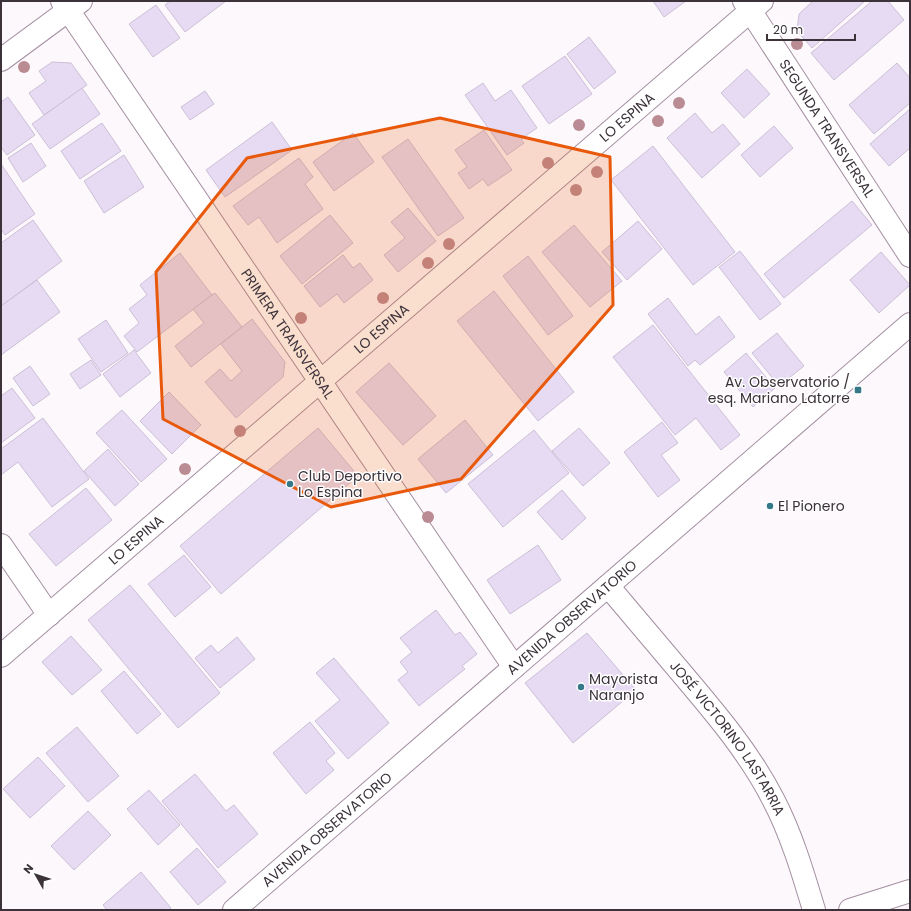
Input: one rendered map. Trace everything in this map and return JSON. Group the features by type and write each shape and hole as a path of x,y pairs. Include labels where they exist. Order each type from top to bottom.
{"street":[{"path":"1,60 71,4"},
{"name":"PRIMERA TRANSVERSAL","path":"71,4 320,381 514,667"},
{"name":"LO ESPINA","path":"1,656 320,381 752,4"},
{"name":"SEGUNDA TRANSVERSAL","path":"752,4 910,256"},
{"name":"AVENIDA OBSERVATORIO","path":"234,910 910,324"},
{"path":"1,545 49,615"},
{"name":"JOSÉ VICTORINO LASTARRIA","path":"608,586 707,703 755,767 774,800 783,821 814,910"},
{"path":"850,910 910,891"}],"highlighted area":[{"path":"440,118 610,157 613,305 461,479 331,507 163,419 156,272 247,158"}],"building":[{"path":"170,1 226,1 185,32 165,5"},
{"path":"653,1 686,1 664,17"},
{"path":"813,1 865,1 812,48 797,31 799,14"},
{"path":"872,1 888,1 904,20 834,80 811,53"},
{"path":"156,5 180,38 153,57 129,24"},
{"path":"589,37 616,72 594,89 567,54"},
{"path":"565,56 592,94 549,124 522,86"},
{"path":"52,62 71,63 87,85 44,115 29,93 46,81 39,71"},
{"path":"897,63 910,78 910,103 874,134 849,105"},
{"path":"747,69 770,94 744,118 721,93"},
{"path":"483,83 495,101 511,90 537,128 521,139 524,143 507,155 465,95"},
{"path":"82,88 100,114 50,149 32,124"},
{"path":"205,91 214,104 190,120 181,107"},
{"path":"8,97 35,135 7,155 1,147 1,102"},
{"path":"910,109 910,148 889,166 870,144"},
{"path":"695,113 712,133 723,124 740,144 702,178 667,138"},
{"path":"272,122 292,150 225,197 206,170"},
{"path":"102,123 121,151 80,179 61,151"},
{"path":"774,126 793,148 760,177 741,155"},
{"path":"484,130 512,170 488,186 483,179 469,189 458,173 467,167 455,150"},
{"path":"353,133 374,162 334,191 313,162"},
{"path":"408,139 464,218 438,236 382,157"},
{"path":"31,143 46,166 23,182 8,158"},
{"path":"653,146 735,252 693,285 611,180"},
{"path":"124,155 144,187 104,213 84,181"},
{"path":"299,158 313,177 305,184 323,209 277,243 259,217 248,225 233,206"},
{"path":"1,164 35,214 5,235 1,229"},
{"path":"852,201 872,225 784,298 764,274"},
{"path":"408,208 436,241 398,272 384,255 405,238 391,222"},
{"path":"330,215 353,243 302,284 280,256"},
{"path":"33,220 62,261 1,306 1,243"},
{"path":"638,221 662,249 627,280 602,252"},
{"path":"574,225 622,281 590,307 542,252"},
{"path":"740,251 781,304 760,320 719,267"},
{"path":"881,252 910,285 879,313 850,280"},
{"path":"180,253 212,295 137,352 124,336 139,323 129,309 147,295 140,285"},
{"path":"343,255 353,268 360,263 373,280 344,303 337,294 320,307 304,286"},
{"path":"528,256 573,316 548,335 503,276"},
{"path":"37,280 60,312 1,355 1,306"},
{"path":"494,291 574,392 538,421 457,321"},
{"path":"215,293 242,327 191,367 175,346 204,323 193,309"},
{"path":"668,298 696,335 719,316 735,337 700,365 695,360 688,366 648,314"},
{"path":"252,319 285,362 283,377 236,418 205,382 220,369 231,381 242,371 221,344"},
{"path":"106,320 128,353 101,372 78,339"},
{"path":"653,325 740,435 721,450 696,418 675,435 613,357"},
{"path":"777,333 804,366 779,386 752,353"},
{"path":"134,350 151,373 120,397 103,374"},
{"path":"746,353 775,388 753,407 724,372"},
{"path":"91,360 101,375 80,389 70,374"},
{"path":"389,363 436,416 403,445 356,392"},
{"path":"30,366 50,394 33,406 13,378"},
{"path":"12,388 35,418 1,443 1,396"},
{"path":"169,392 201,425 172,454 140,421"},
{"path":"122,410 167,459 141,482 96,433"},
{"path":"43,418 89,479 52,507 18,462 1,475 1,449"},
{"path":"465,420 493,455 446,493 418,459"},
{"path":"662,422 678,443 661,455 680,480 658,497 624,452"},
{"path":"318,428 358,476 221,594 180,546"},
{"path":"579,428 610,463 583,486 552,451"},
{"path":"534,430 569,473 503,527 468,484"},
{"path":"108,449 139,484 115,506 84,471"},
{"path":"86,488 112,520 56,566 29,534"},
{"path":"562,490 586,518 562,540 537,512"},
{"path":"538,545 561,580 510,614 487,580"},
{"path":"184,555 211,587 175,617 148,584"},
{"path":"130,585 220,693 178,728 88,620"},
{"path":"436,610 455,635 460,632 477,654 462,666 465,669 419,706 398,680 408,672 400,662 412,652 400,638"},
{"name":"Mayorista Naranjo","path":"587,633 636,690 573,743 525,683"},
{"path":"71,636 102,670 72,695 42,662"},
{"path":"237,637 255,659 220,688 195,658 211,645 218,653"},
{"path":"334,658 389,723 348,759 315,721 340,700 316,673"},
{"path":"124,671 161,714 137,734 101,691"},
{"path":"310,722 335,753 326,761 334,770 306,794 273,753"},
{"path":"77,727 119,776 88,802 46,753"},
{"path":"38,757 65,786 30,818 3,789"},
{"path":"195,774 226,811 234,805 258,834 218,868 162,801"},
{"path":"149,790 180,825 158,845 127,809"},
{"path":"88,811 111,835 74,870 51,846"},
{"path":"197,848 226,882 198,905 170,872"},
{"path":"141,872 171,908 169,910 107,910 103,905"}],"place":[{"name":"Av. Observatorio / esq. Mariano Latorre","path":"858,390"},
{"name":"Club Deportivo Lo Espina","path":"290,484"},
{"name":"El Pionero","path":"770,506"},
{"name":"Mayorista Naranjo","path":"581,687"}]}
